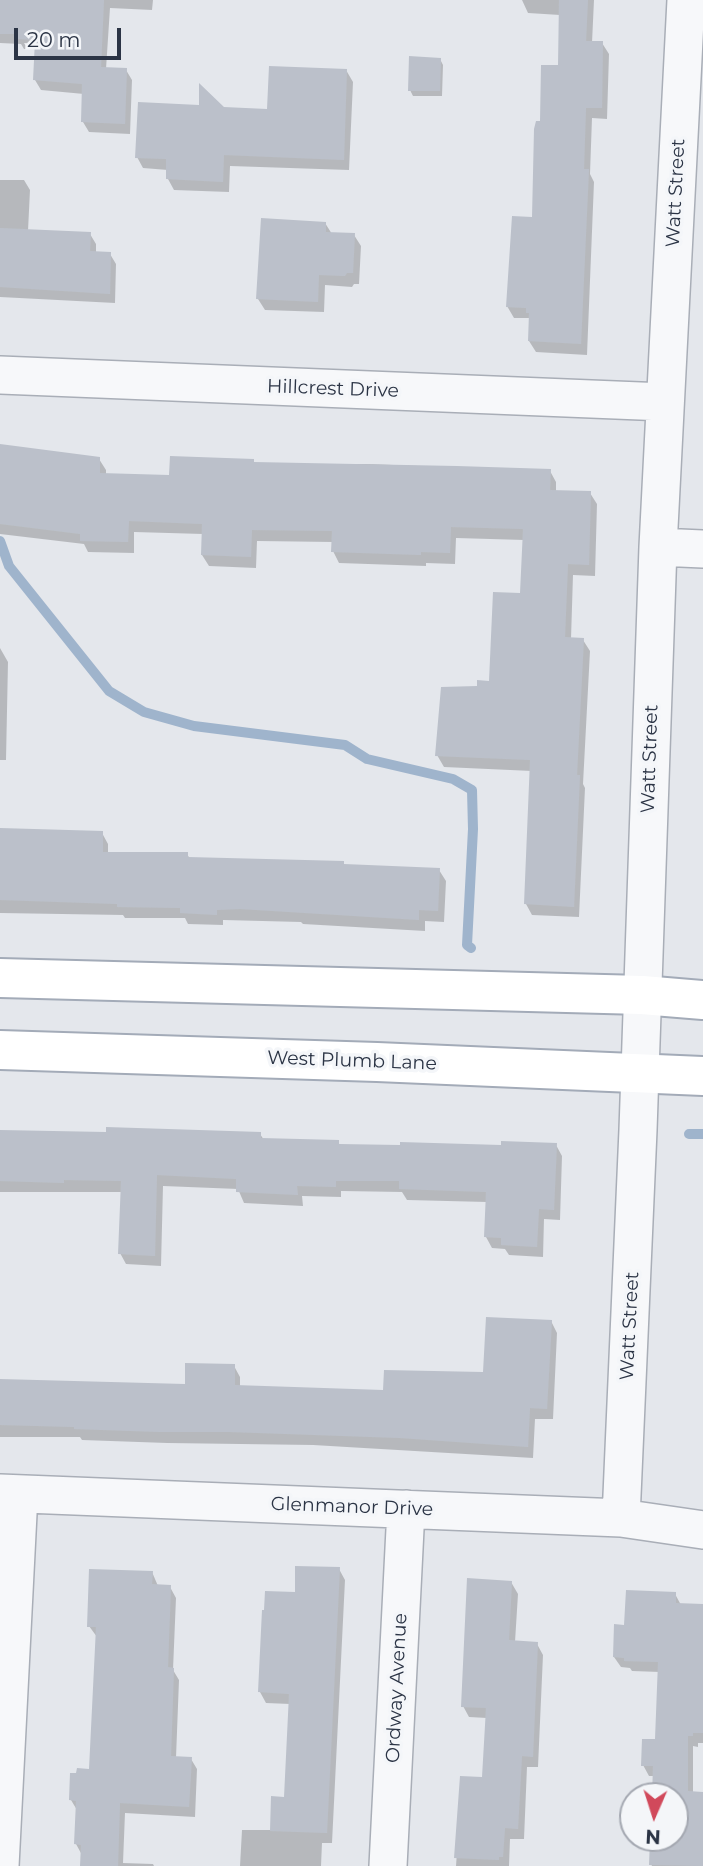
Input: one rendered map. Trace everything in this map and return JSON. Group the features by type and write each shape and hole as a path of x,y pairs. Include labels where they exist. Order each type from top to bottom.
{"main road":[{"path":"0,978 642,995 703,1000"},
{"name":"West Plumb Lane","path":"0,1050 703,1076"}],"street":[{"name":"Watt Street","path":"621,1518 658,547 686,0"},
{"name":"Hillcrest Drive","path":"0,375 665,402"},
{"path":"658,547 703,549"},
{"path":"0,1866 10,1493"},
{"name":"Glenmanor Drive","path":"10,1493 621,1518 703,1530"},
{"name":"Ordway Avenue","path":"388,1866 406,1509"}],"building":[{"path":"0,0 104,0 101,67 127,68 125,124 81,122 82,84 33,80 35,40 17,39 17,34 0,34"},
{"path":"559,0 588,0 586,41 603,41 602,108 586,108 584,169 589,169 581,344 528,341 529,313 526,313 526,308 506,307 512,216 532,217 534,129 536,121 540,121 541,65 558,65"},
{"path":"409,56 441,58 440,91 408,91"},
{"path":"269,66 347,69 344,160 224,155 223,182 166,179 166,159 135,158 138,102 199,105 199,83 224,107 267,109"},
{"path":"261,218 326,222 326,232 355,233 353,273 347,273 345,276 319,275 318,302 256,299"},
{"path":"0,228 91,232 90,251 111,252 110,294 0,287"},
{"path":"0,444 100,457 100,473 169,475 170,456 254,459 254,462 551,469 550,490 591,491 589,565 568,564 565,637 584,638 574,907 524,904 530,760 435,756 441,687 477,686 477,680 489,681 493,592 520,593 523,529 451,527 450,553 421,552 421,555 331,552 332,531 252,530 251,557 201,555 202,524 129,521 128,542 80,541 80,534 0,524"},
{"path":"0,828 103,831 103,852 188,852 188,857 344,861 344,864 440,868 438,911 419,910 419,920 240,909 217,910 217,915 180,913 180,908 0,900"},
{"path":"106,1127 261,1132 261,1138 339,1140 339,1144 400,1145 400,1142 501,1145 501,1141 557,1143 554,1210 539,1209 537,1247 501,1245 501,1238 484,1237 486,1192 399,1189 399,1181 336,1181 336,1187 297,1186 298,1195 236,1192 236,1179 157,1175 155,1256 118,1254 121,1181 0,1181 0,1130 106,1132"},
{"path":"486,1317 552,1320 547,1409 530,1408 528,1447 400,1438 0,1425 0,1379 185,1384 185,1363 235,1364 235,1385 383,1390 384,1370 483,1372"},
{"path":"295,1566 340,1567 327,1833 270,1831 271,1796 284,1797 289,1694 258,1692 262,1610 265,1591 295,1592"},
{"path":"89,1569 153,1571 152,1584 171,1585 168,1667 174,1668 171,1756 192,1757 189,1807 120,1803 118,1866 80,1866 81,1845 74,1844 76,1801 69,1800 70,1773 76,1773 77,1768 89,1769 96,1627 87,1627"},
{"path":"467,1578 512,1581 509,1640 538,1642 533,1757 522,1756 518,1829 505,1828 503,1857 499,1857 499,1860 454,1858 460,1776 482,1777 486,1708 461,1707"},
{"path":"626,1590 676,1592 676,1603 703,1604 703,1733 688,1736 688,1782 652,1782 653,1766 641,1766 642,1739 655,1739 658,1662 624,1661 624,1658 613,1657 614,1624 624,1625"},
{"path":"689,1791 703,1792 703,1866 649,1865 649,1852 689,1852"}],"waterway":[{"path":"0,541 9,566 109,691 144,712 194,726 345,745 367,759 453,779 472,790 473,829 467,945 471,948"},
{"path":"689,1134 703,1134"}]}
